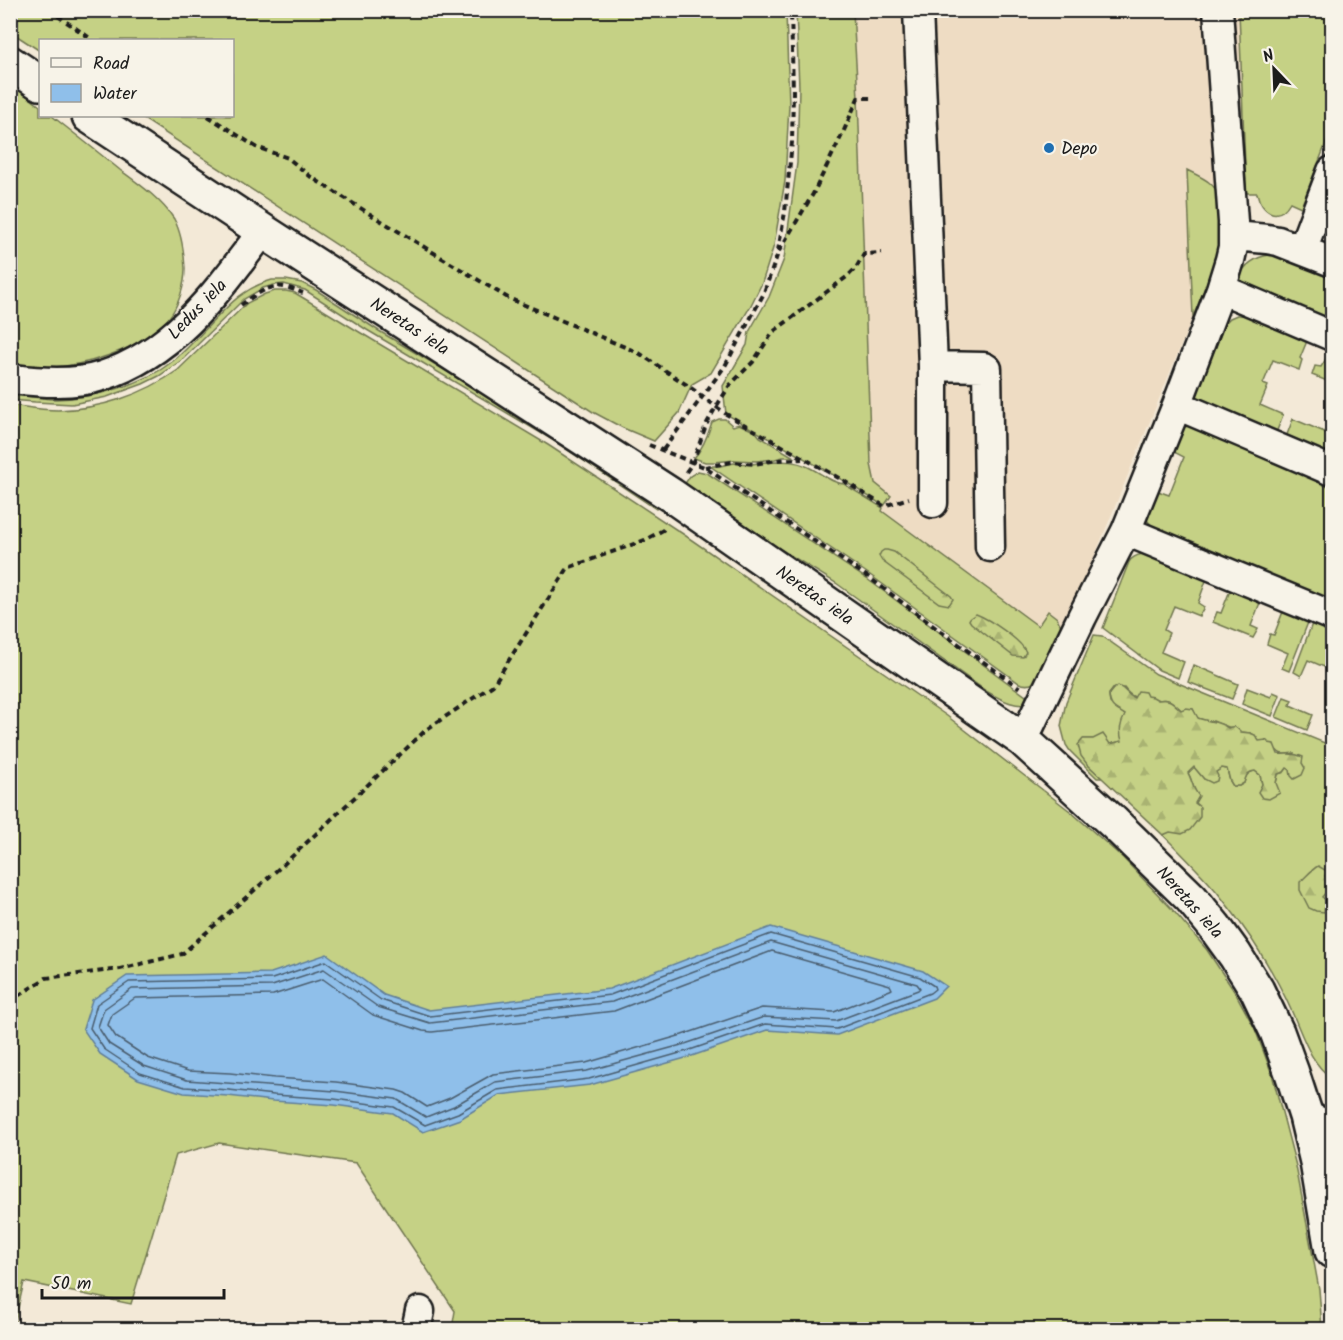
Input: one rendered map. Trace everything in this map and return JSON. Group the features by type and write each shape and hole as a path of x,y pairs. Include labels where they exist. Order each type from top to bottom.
{"main road":[{"path":"10,63 39,82"},
{"name":"Neretas iela","path":"91,117 643,477 1023,740 1191,898 1235,955 1257,990 1292,1073 1319,1121 1317,1162 1332,1251"}],"street":[{"path":"918,10 933,366 922,500"},
{"path":"1023,740 1126,531 1177,405 1230,260 1234,236 1218,10"},
{"path":"1302,250 1332,171"},
{"name":"Ledus iela","path":"10,379 67,382 101,376 132,363 158,348 180,331 217,291 263,231"},
{"path":"1234,236 1278,241 1332,262"},
{"path":"1221,289 1332,336"},
{"path":"933,366 984,367 987,369 990,547"},
{"path":"1177,405 1332,471"},
{"path":"1126,531 1332,616"}],"path":[{"path":"49,10 92,39"},
{"path":"643,477 725,366 764,295 777,254 785,212 792,142 794,92 791,10"},
{"path":"777,254 813,194 858,98 874,98"},
{"path":"210,117 256,147 288,158 311,177 508,298 639,353 726,414 884,506 922,500"},
{"path":"882,253 864,254 848,276 773,332 753,362 730,385 716,407 706,425 693,462 704,467 871,579 1041,703"},
{"path":"237,309 258,294 275,286 290,288 306,294"},
{"path":"704,467 732,462 754,464 804,459"},
{"path":"10,1001 46,978 120,969 182,954 284,864 427,729 493,685 568,568 645,540 663,531 669,518"}],"shaded area":[{"path":"853,11 1239,11 1246,193 1219,195 1219,253 1081,589 1061,626 1060,622 1038,626 881,511 891,496 875,483 871,464"}],"green space":[{"path":"10,11 786,11 789,105 785,181 774,245 762,283 711,373 692,384 679,413 654,441 593,412 141,117 234,117 234,39 39,39 39,50 11,32"},
{"path":"796,11 853,11 871,464 875,483 891,496 884,506 726,414 723,386 747,345 749,332 769,297 784,259 797,163 799,87"},
{"path":"1239,11 1332,11 1332,128 1301,207 1290,202 1280,212 1270,212 1262,205 1257,193 1246,193"},
{"path":"10,83 39,105 39,117 53,117 163,205 177,225 185,268 183,288 172,313 159,328 147,337 121,351 78,364 45,366 11,363"},
{"path":"1187,170 1210,183 1219,197 1219,253 1193,317"},
{"path":"1269,255 1283,256 1332,276 1332,325 1241,286 1237,279 1246,266 1254,260"},
{"path":"272,280 302,283 316,290 379,331 559,438 659,504 656,509 551,439 367,330 305,290 284,284 263,288 244,299 182,360 143,384 107,397 72,404 11,400 11,394 50,399 87,396 118,389 148,377 177,358 241,295"},
{"path":"275,291 295,293 548,445 683,534 947,716 1070,811 1123,858 1207,950 1236,994 1255,1029 1272,1074 1296,1166 1319,1289 1322,1329 452,1329 455,1311 356,1163 219,1143 176,1155 131,1304 24,1282 11,1330 11,405 46,410 90,407 121,399 150,387 178,370 247,303"},
{"path":"1237,315 1247,315 1307,341 1300,358 1302,360 1299,370 1273,360 1263,384 1268,386 1260,405 1283,415 1273,441 1193,404 1225,323"},
{"path":"1331,351 1332,383 1312,375 1315,366 1321,367"},
{"path":"725,419 733,426 739,424 756,432 760,437 794,457 714,462 694,458 705,441 712,422"},
{"path":"1293,419 1332,435 1332,448 1327,463 1283,445"},
{"path":"1184,427 1200,427 1332,481 1332,600 1156,528 1147,520 1158,491 1169,495 1184,457 1174,452"},
{"path":"773,461 802,464 844,484 883,508 882,511 1038,626 1048,611 1057,618 1061,626 1040,677 1032,684 1019,683 870,575 710,466"},
{"path":"698,471 707,473 867,579 1034,702 1015,704 986,691 836,583 735,521 684,485 690,476"},
{"path":"884,550 894,552 951,596 953,599 949,605 939,603 882,561 879,556"},
{"path":"1143,554 1207,578 1198,603 1204,607 1199,616 1174,606 1164,630 1169,633 1161,652 1184,662 1178,678 1159,670 1103,628 1129,562"},
{"path":"1231,588 1261,600 1251,626 1258,629 1253,638 1213,622 1217,612 1221,613"},
{"path":"1284,609 1309,620 1289,671 1282,668 1288,653 1267,644 1270,634 1274,635"},
{"path":"976,614 989,620 1018,642 1026,652 1023,657 1013,656 971,623 970,618"},
{"path":"1313,621 1332,630 1332,643 1327,658 1332,661 1329,669 1308,660 1301,676 1294,672"},
{"path":"1094,635 1102,636 1156,674 1332,746 1332,1078 1313,1057 1276,980 1248,934 1217,892 1163,835 1183,818 1198,796 1188,773 1194,767 1204,779 1222,768 1227,769 1233,786 1244,783 1247,775 1255,771 1260,775 1262,784 1276,783 1278,774 1287,768 1290,769 1294,753 1281,754 1269,744 1258,741 1255,735 1197,718 1193,709 1181,710 1168,700 1133,696 1124,688 1113,689 1109,695 1110,703 1125,715 1122,741 1110,744 1084,739 1087,764 1102,778 1097,778 1070,751 1061,726 1066,702"},
{"path":"1194,665 1238,684 1232,699 1188,682"},
{"path":"1118,686 1134,698 1138,691 1145,692 1147,696 1158,700 1171,701 1181,710 1193,709 1198,718 1228,728 1235,727 1241,732 1255,735 1259,741 1266,740 1274,744 1278,754 1303,757 1302,763 1305,768 1302,775 1294,779 1287,768 1278,774 1276,783 1280,793 1269,799 1262,798 1258,792 1262,784 1260,775 1255,771 1247,775 1244,783 1233,786 1227,769 1222,768 1216,772 1217,781 1212,783 1204,779 1194,767 1188,773 1199,796 1195,803 1200,807 1200,817 1190,830 1182,834 1170,832 1163,835 1081,756 1078,745 1083,739 1093,739 1103,734 1110,744 1122,741 1120,728 1125,715 1113,707 1109,694"},
{"path":"1247,688 1271,697 1273,692 1280,695 1272,716 1242,704"},
{"path":"1284,697 1292,700 1290,705 1313,715 1307,730 1276,717"},
{"path":"1318,866 1327,871 1325,876 1332,881 1322,897 1327,901 1327,908 1324,912 1309,908 1300,890 1300,882"}],"water":[{"path":"771,927 923,971 946,986 934,998 837,1035 767,1030 689,1057 590,1085 499,1095 460,1119 423,1132 393,1113 334,1105 184,1093 138,1079 100,1054 83,1029 92,1000 127,976 271,973 327,954 384,995 429,1010 609,989"}],"place":[{"name":"Depo","path":"1049,148"}]}
